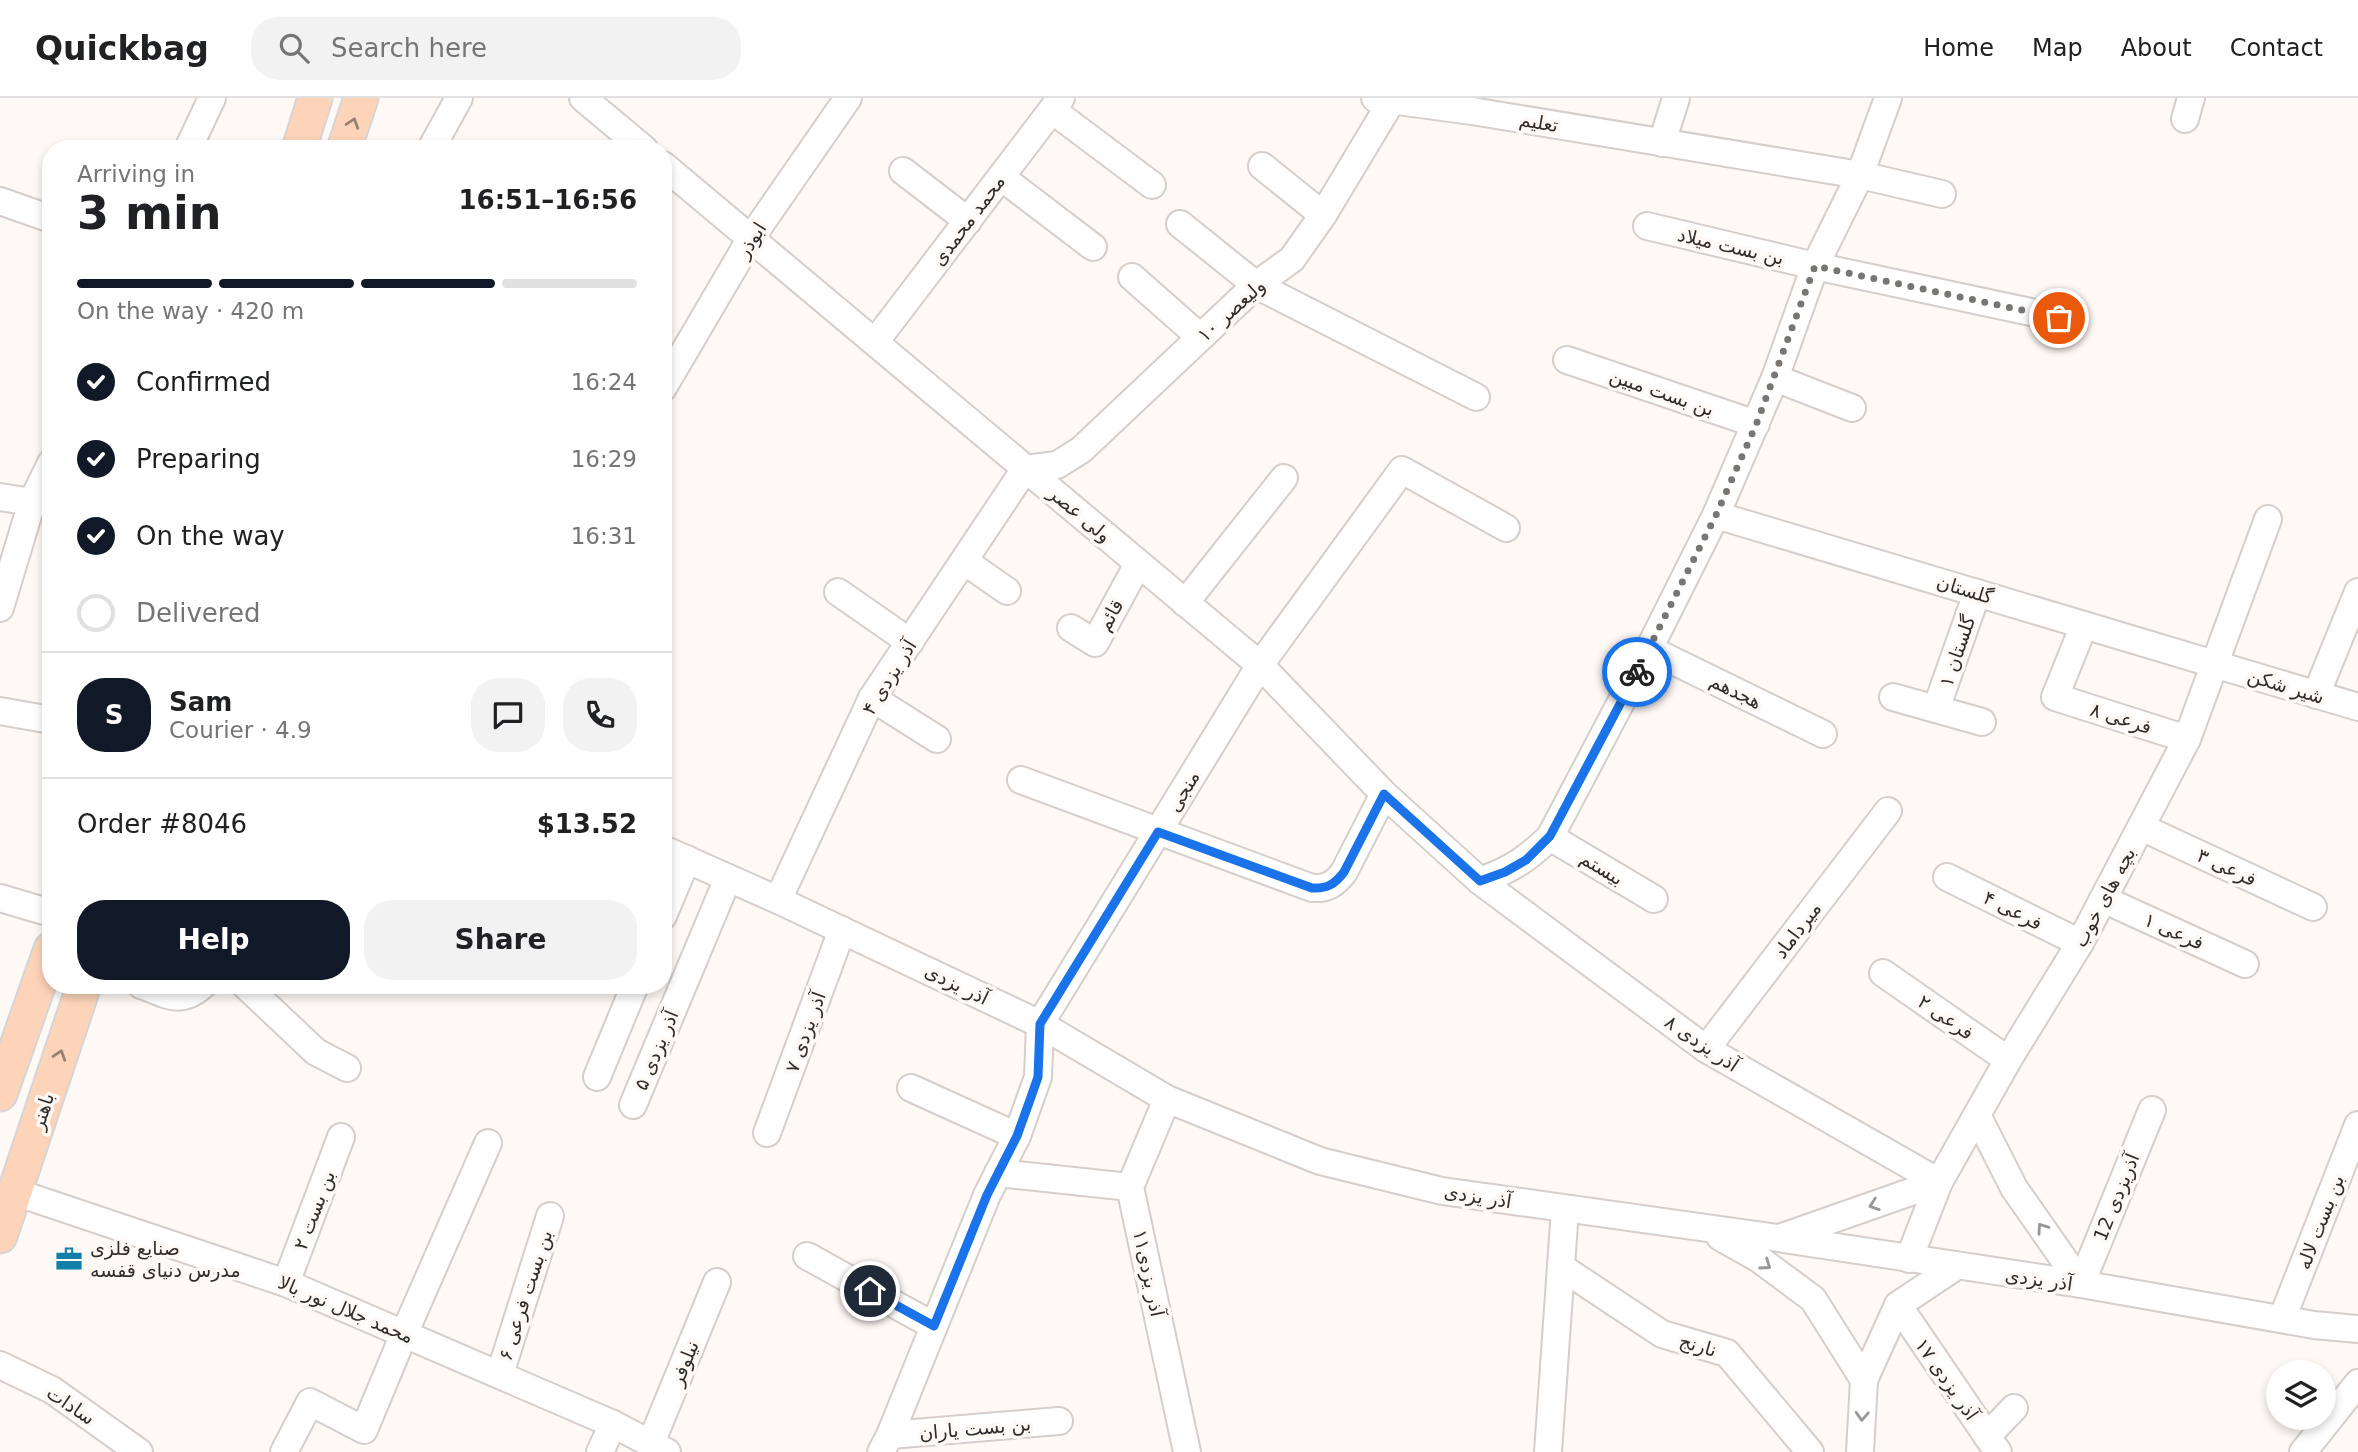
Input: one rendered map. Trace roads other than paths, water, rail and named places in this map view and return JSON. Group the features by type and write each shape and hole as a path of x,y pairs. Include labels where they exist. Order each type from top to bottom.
{"main road":[{"path":"302,140 315,98"},
{"path":"347,140 361,98"},
{"path":"0,1094 42,975"},
{"name":"باهنر","path":"0,1236 81,994"}],"street":[{"path":"192,140 212,98"},
{"path":"437,140 459,98"},
{"path":"583,98 633,140"},
{"name":"ابوذر","path":"672,355 848,98"},
{"path":"1662,143 1676,98"},
{"path":"1480,881 1505,872 1526,860 1550,836 1649,649 1716,515 1756,425 1815,266 1860,176 1888,98"},
{"name":"تعلیم","path":"1382,100 1473,105 1662,143 1860,176 1942,194"},
{"name":"۱۰ ولیعصر","path":"1026,468 1057,464 1081,450 1256,285 1292,259 1322,215 1382,100"},
{"path":"1057,104 1152,185"},
{"name":"محمد محمدی","path":"875,342 1057,104"},
{"path":"1262,166 1322,215"},
{"path":"903,171 968,221"},
{"name":"ولی عصر","path":"672,172 1260,665 1384,794 1480,881"},
{"path":"1001,177 1093,247"},
{"path":"0,201 42,216"},
{"path":"1180,224 1256,285 1476,397"},
{"name":"بن بست میلاد","path":"1647,226 1815,266 2059,318"},
{"path":"1132,277 1200,337"},
{"name":"بن بست مبین","path":"1567,360 1756,425"},
{"path":"1775,378 1852,408"},
{"name":"۴ آذر یزدی","path":"778,900 872,698 1026,468"},
{"name":"منجی","path":"1040,1024 1260,665 1402,470 1506,528"},
{"path":"1185,603 1284,478"},
{"path":"0,608 32,502 42,481"},
{"path":"0,497 32,502"},
{"name":"گلستان","path":"1716,515 2214,664"},
{"name":"بچه های خوب","path":"1909,1259 1939,1182 2008,1060 2080,943 2187,740 2268,519"},
{"path":"964,561 1007,591"},
{"name":"قائم","path":"1071,628 1095,643 1138,564"},
{"path":"838,592 910,642"},
{"path":"2316,695 2358,592"},
{"name":"گلستان ۱","path":"1936,709 1977,593"},
{"name":"فرعی ۸","path":"2084,625 2055,697 2187,740"},
{"name":"هجدهم","path":"1649,649 1823,734"},
{"name":"شیر شکن","path":"2214,664 2358,707"},
{"path":"1893,697 1982,722"},
{"path":"872,698 937,739"},
{"path":"0,710 42,718"},
{"path":"1021,780 1312,888 1322,889 1336,883 1344,872 1384,794"},
{"name":"میرداماد","path":"1706,1049 1888,811"},
{"name":"فرعی ۳","path":"2141,827 2313,906"},
{"name":"بیستم","path":"1550,836 1654,899"},
{"name":"آذر یزدی","path":"675,854 1040,1024 1167,1099 1320,1161 1443,1191 1778,1238 1955,1267 2081,1284 2282,1320 2358,1329"},
{"name":"فرعی ۴","path":"1947,877 2080,943"},
{"name":"آذر یزدی ۵","path":"633,1105 728,878"},
{"name":"۸ آذر یزدی","path":"1480,881 1706,1049 1939,1182"},
{"path":"0,898 42,910"},
{"name":"فرعی ۱","path":"2103,900 2245,964"},
{"name":"آذر یزدی ۷","path":"767,1133 842,930"},
{"name":"فرعی ۲","path":"1883,973 2008,1060"},
{"path":"169,994 182,998 194,994"},
{"path":"255,994 316,1052 347,1068"},
{"path":"597,1077 631,994"},
{"path":"886,1444 987,1195 1017,1136 1038,1077 1040,1024"},
{"path":"911,1088 1017,1136"},
{"path":"998,1173 1130,1187 1167,1099"},
{"name":"آذریزدی 12","path":"2081,1284 2152,1111"},
{"path":"1977,1115 2014,1188 2081,1284"},
{"name":"بن بست لاله","path":"2282,1320 2357,1132"},
{"name":"بن بست ۲","path":"286,1283 341,1137"},
{"path":"284,1452 310,1402 364,1430 488,1143"},
{"path":"1778,1238 1939,1182"},
{"name":"آذر یزدی۱۱","path":"1130,1187 1187,1452"},
{"name":"محمد جلال نور بالا","path":"15,1192 286,1283 613,1424 659,1448"},
{"path":"1548,1452 1565,1209"},
{"name":"بن بست فرعی ۶","path":"499,1374 550,1216"},
{"path":"1707,1230 1759,1259 1813,1298 1864,1380"},
{"path":"807,1256 934,1326"},
{"name":"نارنج","path":"1561,1266 1662,1335 1727,1353 1810,1452"},
{"path":"1860,1452 1864,1380 1898,1305 1955,1267"},
{"name":"نیلوفر","path":"659,1448 717,1282"},
{"name":"آذر یزدی ۱۷","path":"1898,1305 1993,1444"},
{"name":"سادات","path":"0,1365 52,1390 139,1452"},
{"path":"2303,1452 2358,1383"},
{"path":"1993,1444 2014,1408"},
{"name":"بن بست یاران","path":"886,1444 1059,1421"},
{"path":"600,1452 613,1424"}],"place":[{"name":"صنایع فلزی مدرس دنیای قفسه","path":"69,1259"}]}
